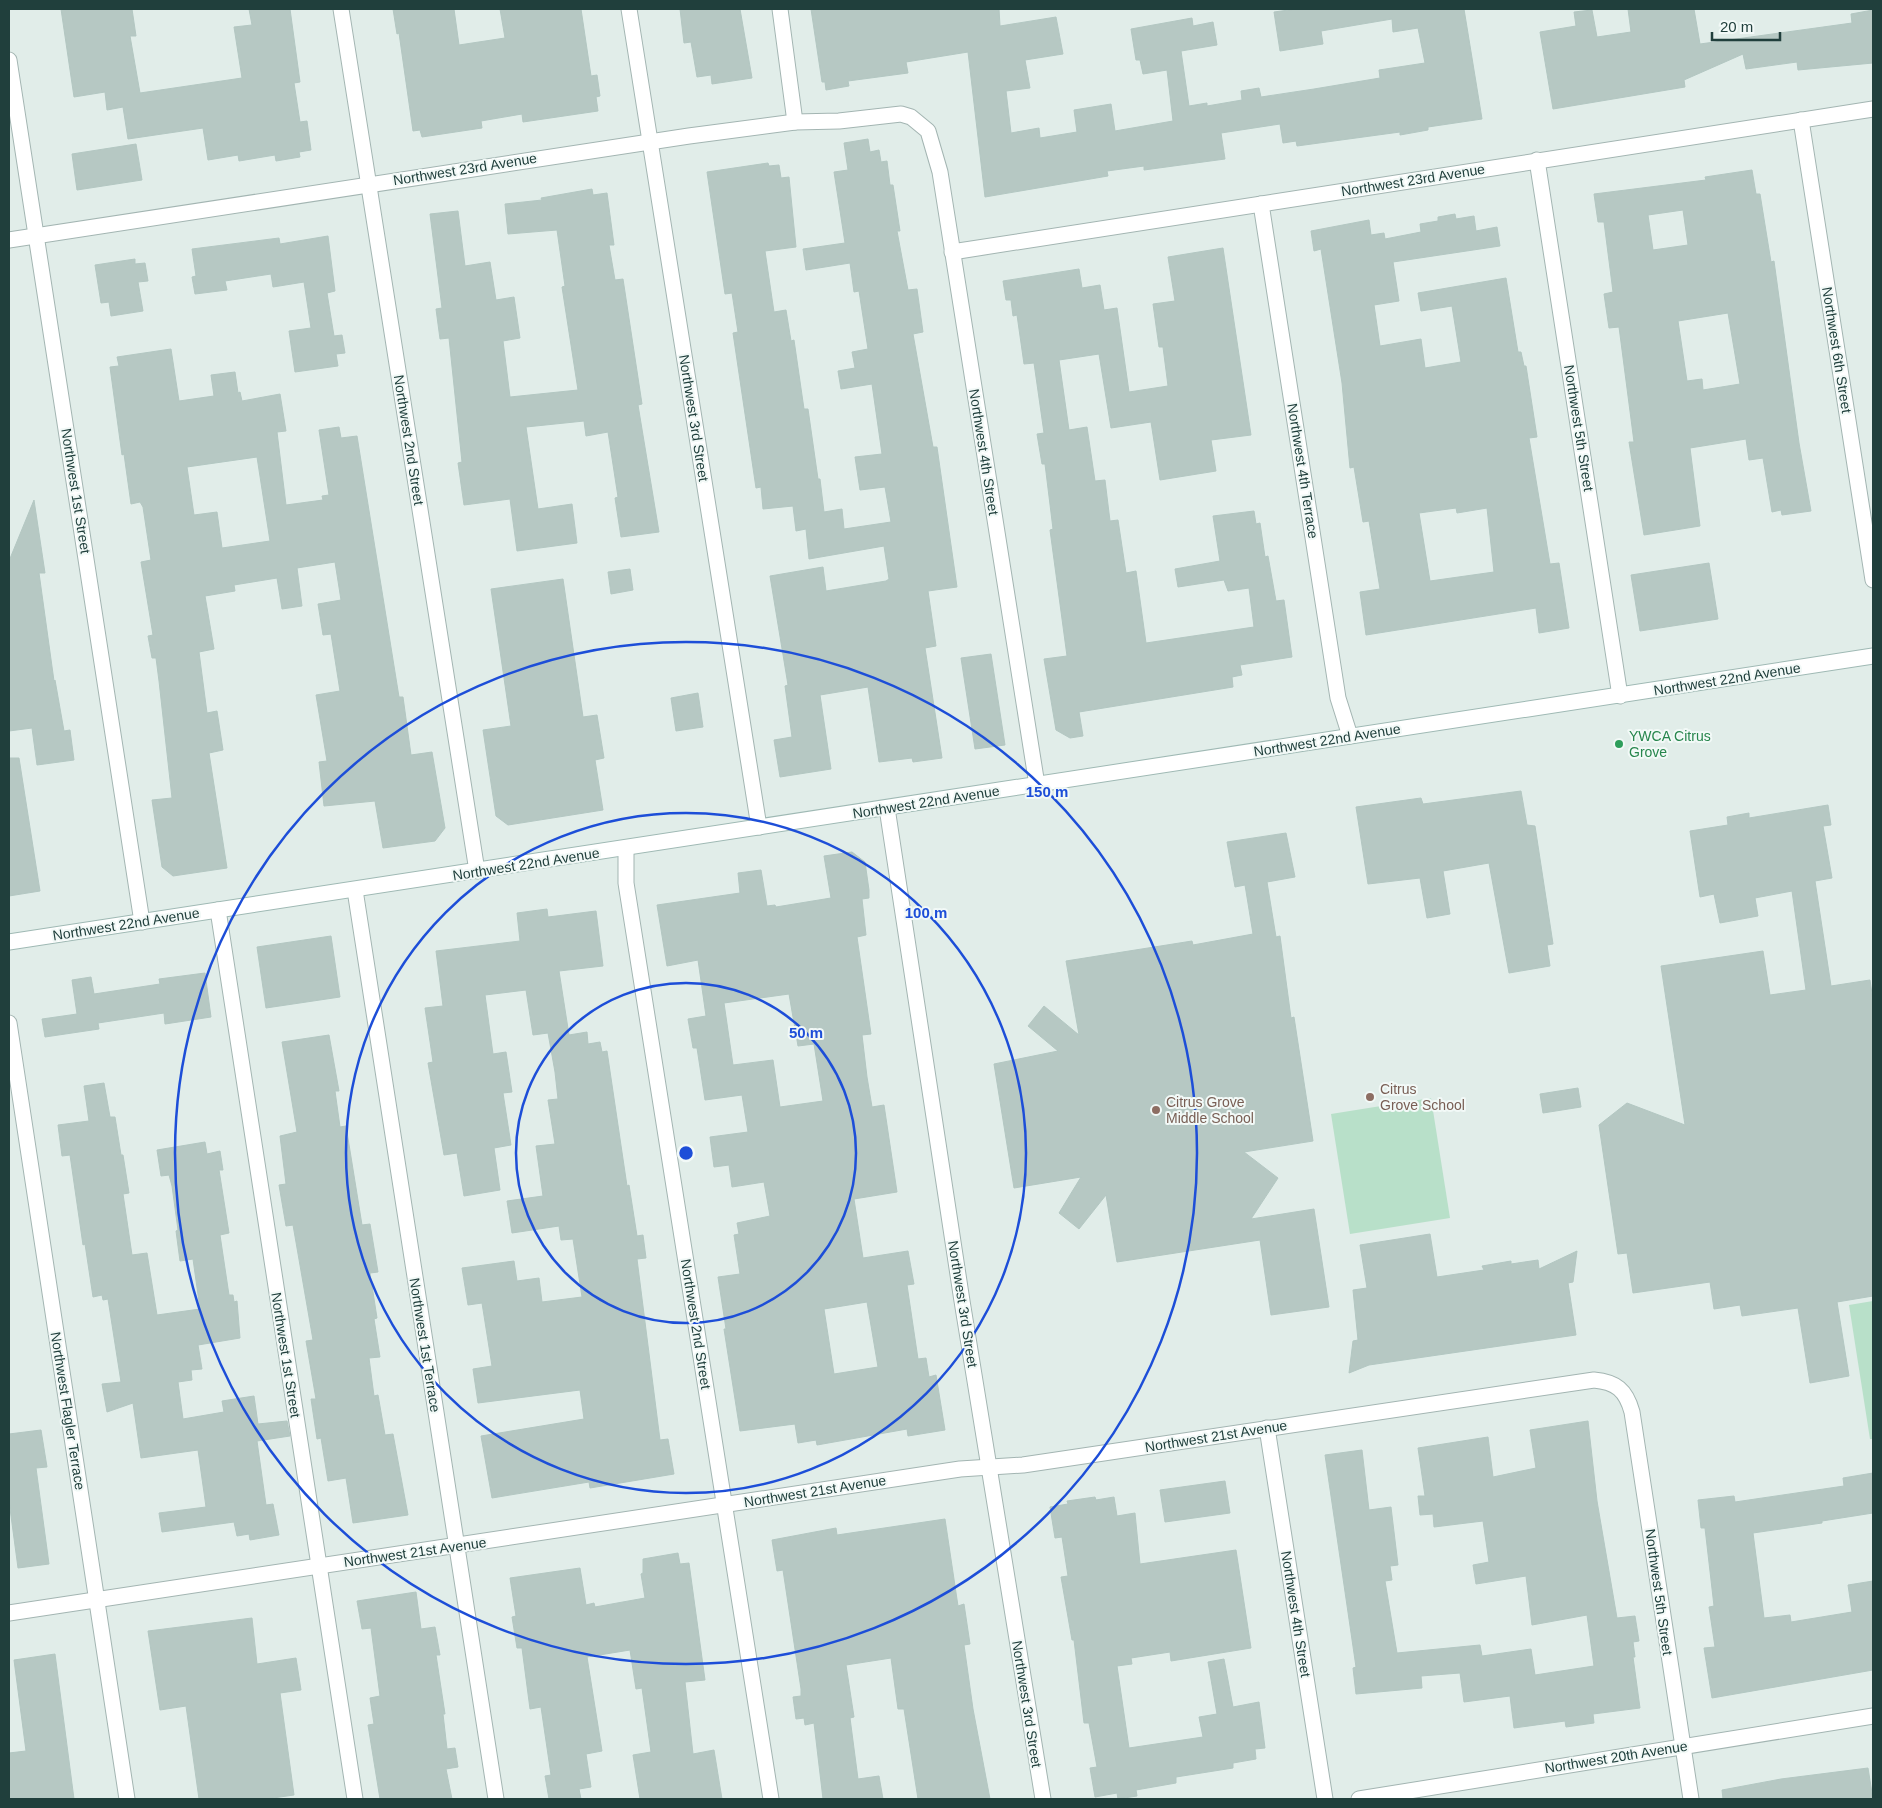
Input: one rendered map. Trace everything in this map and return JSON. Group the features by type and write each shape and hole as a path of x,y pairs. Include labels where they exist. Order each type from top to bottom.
{"street":[{"name":"Northwest 2nd Street","path":"341,9 477,871"},
{"name":"Northwest 3rd Street","path":"629,9 759,827"},
{"path":"780,9 795,122"},
{"name":"Northwest 1st Street","path":"9,60 142,922"},
{"name":"Northwest 23rd Avenue","path":"952,252 1873,109"},
{"name":"Northwest 23rd Avenue","path":"9,240 369,184 795,122 839,121 901,114 912,117 920,122"},
{"name":"Northwest 6th Street","path":"1801,120 1873,580"},
{"name":"Northwest 4th Street","path":"920,122 928,131 940,172 1037,785"},
{"name":"Northwest 5th Street","path":"1537,160 1620,696"},
{"name":"Northwest 4th Terrace","path":"1261,204 1338,698 1350,736"},
{"name":"Northwest 22nd Avenue","path":"9,942 1873,656"},
{"name":"Northwest 3rd Street","path":"887,808 1043,1799"},
{"name":"Northwest 2nd Street","path":"626,848 626,883 771,1799"},
{"name":"Northwest 1st Terrace","path":"355,890 496,1799"},
{"name":"Northwest 1st Street","path":"218,910 355,1799"},
{"name":"Northwest Flagler Terrace","path":"9,1023 127,1799"},
{"name":"Northwest 21st Avenue","path":"9,1613 456,1547 960,1469 1023,1465 1594,1380 1609,1381 1620,1388"},
{"name":"Northwest 5th Street","path":"1620,1388 1628,1398 1632,1412 1691,1799"},
{"name":"Northwest 4th Street","path":"1267,1428 1325,1799"},
{"name":"Northwest 20th Avenue","path":"1359,1799 1873,1716"}],"green space":[{"path":"1431,1098 1450,1218 1350,1234 1331,1114"},
{"path":"1873,1301 1873,1439 1870,1439 1849,1305"}],"building":[{"path":"61,9 132,9 136,36 130,36 140,93 242,78 234,27 252,25 249,9 290,9 300,82 294,83 300,122 307,121 311,150 299,152 300,157 276,161 275,155 239,161 238,155 208,160 203,128 128,139 123,107 107,110 105,92 74,97"},
{"path":"393,9 454,9 459,45 505,38 500,9 581,9 591,76 597,75 600,96 596,97 598,111 523,122 522,114 481,121 482,128 422,137 420,130 413,131 399,33 397,34"},
{"path":"680,9 740,9 752,78 712,84 711,75 697,77 691,42 684,43"},
{"path":"811,9 999,9 1000,26 1056,17 1063,54 1025,60 1030,88 1006,91 1011,133 1039,128 1040,138 1077,132 1074,110 1111,104 1115,131 1173,121 1167,70 1143,74 1140,60 1136,60 1131,29 1192,18 1193,26 1213,22 1217,45 1181,51 1189,106 1207,103 1207,106 1242,100 1241,91 1259,88 1261,97 1314,89 1380,78 1379,70 1425,63 1418,28 1393,32 1392,19 1321,31 1323,44 1280,51 1274,12 1296,9 1464,9 1482,119 1428,127 1428,130 1400,135 1400,132 1297,146 1296,141 1283,143 1280,124 1221,133 1225,159 1144,170 1144,166 1107,171 1108,176 985,197 968,52 906,62 908,73 848,81 849,86 826,90 825,82 822,82"},
{"path":"1628,9 1694,9 1700,44 1852,23 1851,14 1873,10 1873,63 1798,70 1797,62 1746,69 1743,54 1684,80 1685,87 1553,109 1540,32 1576,26 1574,12 1592,10 1597,37 1631,32"},
{"path":"868,139 870,152 879,150 881,162 887,161 890,185 893,185 900,231 897,231 908,290 917,289 923,332 913,334 933,447 937,447 957,587 928,591 936,646 925,648 942,758 913,762 912,758 879,762 868,687 820,695 831,769 780,777 774,740 792,737 785,686 788,685 770,576 823,567 826,591 889,579 884,546 809,559 806,529 796,531 793,506 763,509 761,487 756,488 733,333 738,332 732,293 725,294 707,172 768,163 769,166 779,165 781,178 789,177 796,247 765,251 774,312 786,310 791,341 794,340 804,409 808,409 824,512 842,509 844,529 891,522 885,487 860,490 855,457 882,454 872,384 841,389 838,371 855,368 852,352 868,349 859,291 854,292 850,263 806,270 803,249 845,243 834,172 848,170 844,143"},
{"path":"136,144 142,180 77,190 72,154"},
{"path":"1752,170 1756,194 1760,194 1771,262 1774,261 1799,443 1811,511 1782,515 1781,510 1772,512 1763,458 1749,460 1746,439 1690,448 1700,526 1644,535 1629,442 1634,442 1619,327 1609,328 1604,294 1613,292 1604,222 1598,222 1594,194 1706,180 1705,177","holes":["1683,210 1688,245 1653,250 1648,215","1728,313 1740,384 1703,390 1702,379 1687,381 1678,321"]},
{"path":"592,189 593,195 607,193 614,245 609,245 615,280 623,279 642,404 638,405 659,532 621,537 615,498 618,497 608,432 586,436 584,421 526,427 538,509 572,504 577,543 517,551 510,499 464,505 458,463 462,462 449,338 440,339 436,309 442,308 430,214 458,211 465,266 490,262 496,300 514,297 520,338 503,341 510,397 578,390 562,287 565,286 557,230 508,234 505,204 542,200 541,198"},
{"path":"1455,214 1456,219 1474,216 1476,231 1497,227 1500,246 1393,262 1399,301 1374,305 1380,346 1421,339 1425,368 1461,362 1452,306 1421,311 1418,293 1506,278 1518,352 1521,352 1524,366 1526,366 1537,437 1529,438 1550,564 1559,563 1569,628 1539,633 1536,608 1366,635 1360,592 1380,589 1369,521 1363,522 1354,467 1350,468 1342,383 1321,249 1314,251 1311,231 1369,220 1371,235 1384,233 1385,239 1421,232 1420,224 1438,221 1438,217","holes":["1456,508 1457,513 1487,508 1494,572 1430,581 1419,513"]},
{"path":"328,236 335,291 327,293 334,336 342,335 345,353 336,354 338,366 295,372 289,331 311,328 304,282 273,287 271,274 225,281 227,290 195,294 192,277 196,276 192,249 279,238 280,244"},
{"path":"1223,248 1251,435 1211,440 1216,471 1160,480 1151,422 1111,428 1099,354 1059,360 1069,430 1087,427 1095,481 1105,480 1110,521 1118,520 1126,573 1136,571 1146,643 1254,627 1249,588 1228,591 1224,580 1178,587 1175,569 1220,561 1213,516 1254,511 1256,524 1260,523 1265,557 1268,556 1276,601 1284,600 1292,657 1240,665 1242,675 1232,677 1233,687 1079,712 1083,736 1070,738 1056,730 1044,659 1067,656 1050,530 1053,529 1045,464 1042,464 1037,434 1044,433 1034,363 1024,364 1017,315 1013,316 1011,300 1006,300 1003,281 1079,269 1082,288 1100,285 1104,310 1117,308 1129,392 1168,386 1163,347 1159,347 1153,304 1175,301 1168,257"},
{"path":"135,259 135,264 145,263 148,281 138,282 143,311 111,316 109,302 101,303 95,265"},
{"path":"171,349 179,401 214,396 211,375 235,372 238,393 240,392 242,401 280,394 286,431 277,432 286,505 323,500 322,496 329,495 319,430 339,427 341,438 357,436 399,697 403,697 411,755 432,752 445,828 435,841 383,848 375,801 324,806 319,762 327,761 316,695 340,691 331,634 323,635 318,604 341,600 335,562 297,568 302,606 282,609 277,578 234,585 235,591 205,596 214,649 199,652 207,713 217,711 223,750 209,753 227,868 173,876 162,867 152,800 172,798 156,658 152,658 148,636 153,635 141,562 151,560 143,507 140,502 131,504 124,454 122,455 110,367 119,366 117,357","holes":["257,457 270,541 222,548 217,512 194,515 187,467"]},
{"path":"34,500 45,573 39,573 54,681 64,731 70,730 74,760 37,765 32,728 9,731 9,561"},
{"path":"1709,563 1718,619 1640,631 1631,575"},
{"path":"630,569 633,590 611,594 608,572"},
{"path":"563,579 583,717 597,715 604,758 595,760 603,810 508,825 496,816 483,730 511,726 491,589"},
{"path":"991,654 1005,745 975,749 961,658"},
{"path":"698,693 703,727 676,731 671,698"},
{"path":"9,758 19,758 40,891 9,896"},
{"path":"1521,791 1527,825 1535,826 1553,944 1547,945 1550,966 1509,973 1489,863 1443,871 1450,914 1427,918 1420,878 1368,884 1356,807 1421,798 1423,804"},
{"path":"1828,805 1831,825 1823,826 1832,878 1815,881 1831,986 1870,980 1873,1001 1873,1296 1837,1302 1849,1376 1810,1383 1798,1308 1742,1316 1740,1305 1714,1309 1710,1282 1633,1293 1627,1253 1618,1254 1599,1125 1627,1103 1685,1125 1661,966 1763,951 1770,995 1806,990 1792,891 1755,898 1758,916 1720,923 1714,894 1700,897 1690,831 1728,825 1727,817 1749,813 1749,818"},
{"path":"1286,833 1295,877 1267,882 1276,937 1280,936 1291,1018 1294,1017 1313,1141 1244,1152 1278,1178 1251,1219 1314,1209 1329,1307 1271,1315 1260,1240 1117,1262 1106,1195 1079,1229 1059,1213 1081,1177 1014,1188 994,1064 1058,1051 1028,1026 1044,1006 1079,1035 1066,961 1192,941 1193,945 1253,934 1245,885 1235,887 1227,842"},
{"path":"852,852 865,862 869,890 869,898 862,899 866,935 857,937 871,1034 862,1035 872,1107 884,1105 897,1192 854,1199 863,1258 908,1251 914,1284 907,1285 918,1359 926,1358 929,1377 936,1375 945,1430 908,1436 907,1429 817,1445 816,1440 798,1443 795,1424 740,1431 718,1277 740,1274 734,1235 739,1234 737,1223 770,1216 764,1182 732,1187 729,1165 714,1167 710,1137 748,1132 742,1095 705,1100 697,1048 693,1048 688,1019 706,1016 698,960 667,966 657,905 740,893 738,873 761,870 767,906 775,905 776,907 831,898 824,856","holes":["789,994 798,1046 814,1044 823,1101 780,1107 773,1060 733,1065 724,1003","867,1302 878,1367 834,1374 824,1309"]},
{"path":"547,909 548,917 596,911 603,966 559,971 569,1035 587,1032 588,1044 600,1042 602,1052 607,1051 627,1186 629,1185 637,1236 643,1235 646,1258 637,1259 660,1440 668,1439 674,1474 590,1488 589,1482 492,1498 481,1436 584,1419 580,1390 478,1403 473,1369 492,1366 482,1303 468,1305 462,1268 514,1261 517,1281 539,1278 542,1302 582,1297 573,1239 561,1240 559,1226 512,1233 507,1201 543,1196 536,1146 555,1144 548,1100 558,1099 555,1072 548,1033 533,1035 526,990 485,995 493,1054 506,1052 512,1092 503,1093 511,1145 494,1148 500,1190 464,1196 457,1153 444,1155 428,1063 433,1062 425,1008 443,1006 436,951 520,941 517,913"},
{"path":"331,936 340,997 266,1008 257,947"},
{"path":"205,973 211,1017 165,1024 164,1013 98,1023 99,1029 45,1037 42,1019 77,1014 72,980 91,977 94,994 160,984 159,979"},
{"path":"329,1035 339,1091 335,1091 340,1127 346,1126 362,1225 370,1224 378,1272 370,1273 377,1318 374,1319 380,1357 369,1358 374,1396 378,1395 385,1435 393,1434 408,1515 353,1523 346,1478 328,1481 321,1438 317,1439 311,1399 316,1399 306,1341 313,1340 293,1225 286,1226 279,1185 286,1184 280,1136 297,1132 282,1042"},
{"path":"104,1083 110,1117 115,1117 121,1155 123,1155 129,1193 123,1194 132,1255 147,1253 157,1315 200,1309 193,1259 180,1261 172,1186 169,1175 161,1176 157,1150 205,1142 207,1154 220,1151 223,1170 219,1170 229,1233 220,1235 229,1295 233,1295 234,1302 237,1301 240,1338 198,1345 202,1369 191,1370 192,1380 178,1382 183,1419 224,1412 222,1401 254,1396 258,1424 287,1421 290,1436 257,1441 266,1505 273,1504 279,1535 250,1540 249,1534 237,1536 234,1522 162,1532 159,1513 206,1507 198,1450 141,1458 133,1403 107,1412 102,1384 121,1382 108,1299 103,1300 102,1295 93,1297 85,1244 83,1245 70,1155 62,1156 58,1125 89,1121 84,1086"},
{"path":"1578,1088 1581,1107 1543,1113 1540,1094"},
{"path":"1430,1234 1437,1277 1484,1270 1482,1266 1511,1261 1511,1264 1538,1260 1539,1269 1577,1251 1573,1282 1568,1283 1576,1335 1369,1365 1349,1373 1353,1341 1358,1340 1353,1290 1367,1288 1360,1245"},
{"path":"1588,1421 1597,1501 1617,1618 1635,1616 1639,1641 1633,1642 1635,1657 1633,1657 1640,1708 1593,1714 1594,1723 1566,1727 1565,1721 1514,1728 1510,1696 1464,1702 1460,1673 1421,1676 1422,1688 1356,1694 1353,1668 1356,1667 1325,1455 1362,1450 1369,1510 1391,1507 1398,1565 1390,1566 1392,1580 1385,1581 1397,1653 1480,1645 1482,1656 1531,1649 1535,1675 1594,1666 1587,1615 1532,1625 1526,1576 1476,1584 1473,1565 1489,1562 1483,1521 1434,1527 1433,1514 1420,1515 1418,1496 1425,1496 1418,1448 1488,1437 1493,1477 1536,1468 1530,1430"},
{"path":"41,1430 47,1467 36,1468 49,1564 18,1568 9,1501 9,1434"},
{"path":"1873,1473 1873,1513 1753,1533 1764,1618 1790,1615 1791,1622 1852,1612 1848,1585 1873,1581 1873,1670 1712,1698 1704,1648 1715,1647 1709,1607 1714,1606 1705,1528 1701,1528 1698,1500 1734,1496 1735,1502 1844,1486 1843,1478"},
{"path":"1225,1481 1230,1513 1165,1522 1160,1490"},
{"path":"1095,1497 1096,1500 1114,1497 1117,1516 1135,1513 1140,1564 1236,1550 1251,1648 1171,1661 1170,1652 1131,1658 1132,1664 1117,1666 1129,1748 1203,1737 1199,1717 1217,1714 1208,1662 1224,1659 1233,1707 1259,1702 1265,1748 1255,1749 1256,1759 1233,1763 1233,1768 1176,1777 1176,1783 1136,1790 1137,1796 1118,1799 1117,1793 1095,1797 1090,1768 1097,1767 1089,1723 1084,1723 1074,1640 1072,1640 1061,1577 1068,1576 1062,1537 1055,1538 1050,1507 1068,1504 1067,1501"},
{"path":"945,1519 958,1606 964,1604 970,1644 964,1645 973,1709 990,1799 918,1799 904,1709 898,1709 891,1658 846,1665 854,1717 850,1718 858,1779 879,1776 883,1799 823,1799 814,1723 805,1725 804,1718 796,1719 793,1697 801,1696 801,1689 783,1570 777,1571 772,1540 836,1528 837,1535"},
{"path":"678,1553 680,1564 689,1563 705,1680 685,1682 693,1754 714,1750 722,1799 640,1799 633,1755 651,1752 642,1688 636,1689 630,1650 587,1657 602,1751 586,1754 591,1787 579,1789 581,1799 549,1799 545,1776 551,1775 541,1707 530,1709 522,1648 517,1648 512,1617 516,1616 510,1578 580,1568 586,1605 594,1603 595,1607 645,1598 641,1574 643,1573 643,1559"},
{"path":"416,1592 421,1629 435,1627 440,1655 436,1655 445,1714 443,1714 447,1749 455,1748 458,1767 446,1769 452,1799 380,1799 368,1725 374,1724 370,1698 380,1696 371,1628 362,1629 357,1601"},
{"path":"252,1618 257,1664 296,1658 301,1690 280,1693 294,1795 266,1799 199,1799 186,1706 160,1710 148,1631"},
{"path":"55,1654 74,1799 9,1799 9,1753 26,1751 14,1660"},
{"path":"1868,1768 1873,1799 1723,1799 1722,1790 1781,1779"}],"place":[{"name":"YWCA Citrus Grove","path":"1619,744"},
{"name":"Citrus Grove School","path":"1370,1097"},
{"name":"Citrus Grove Middle School","path":"1156,1110"}]}
